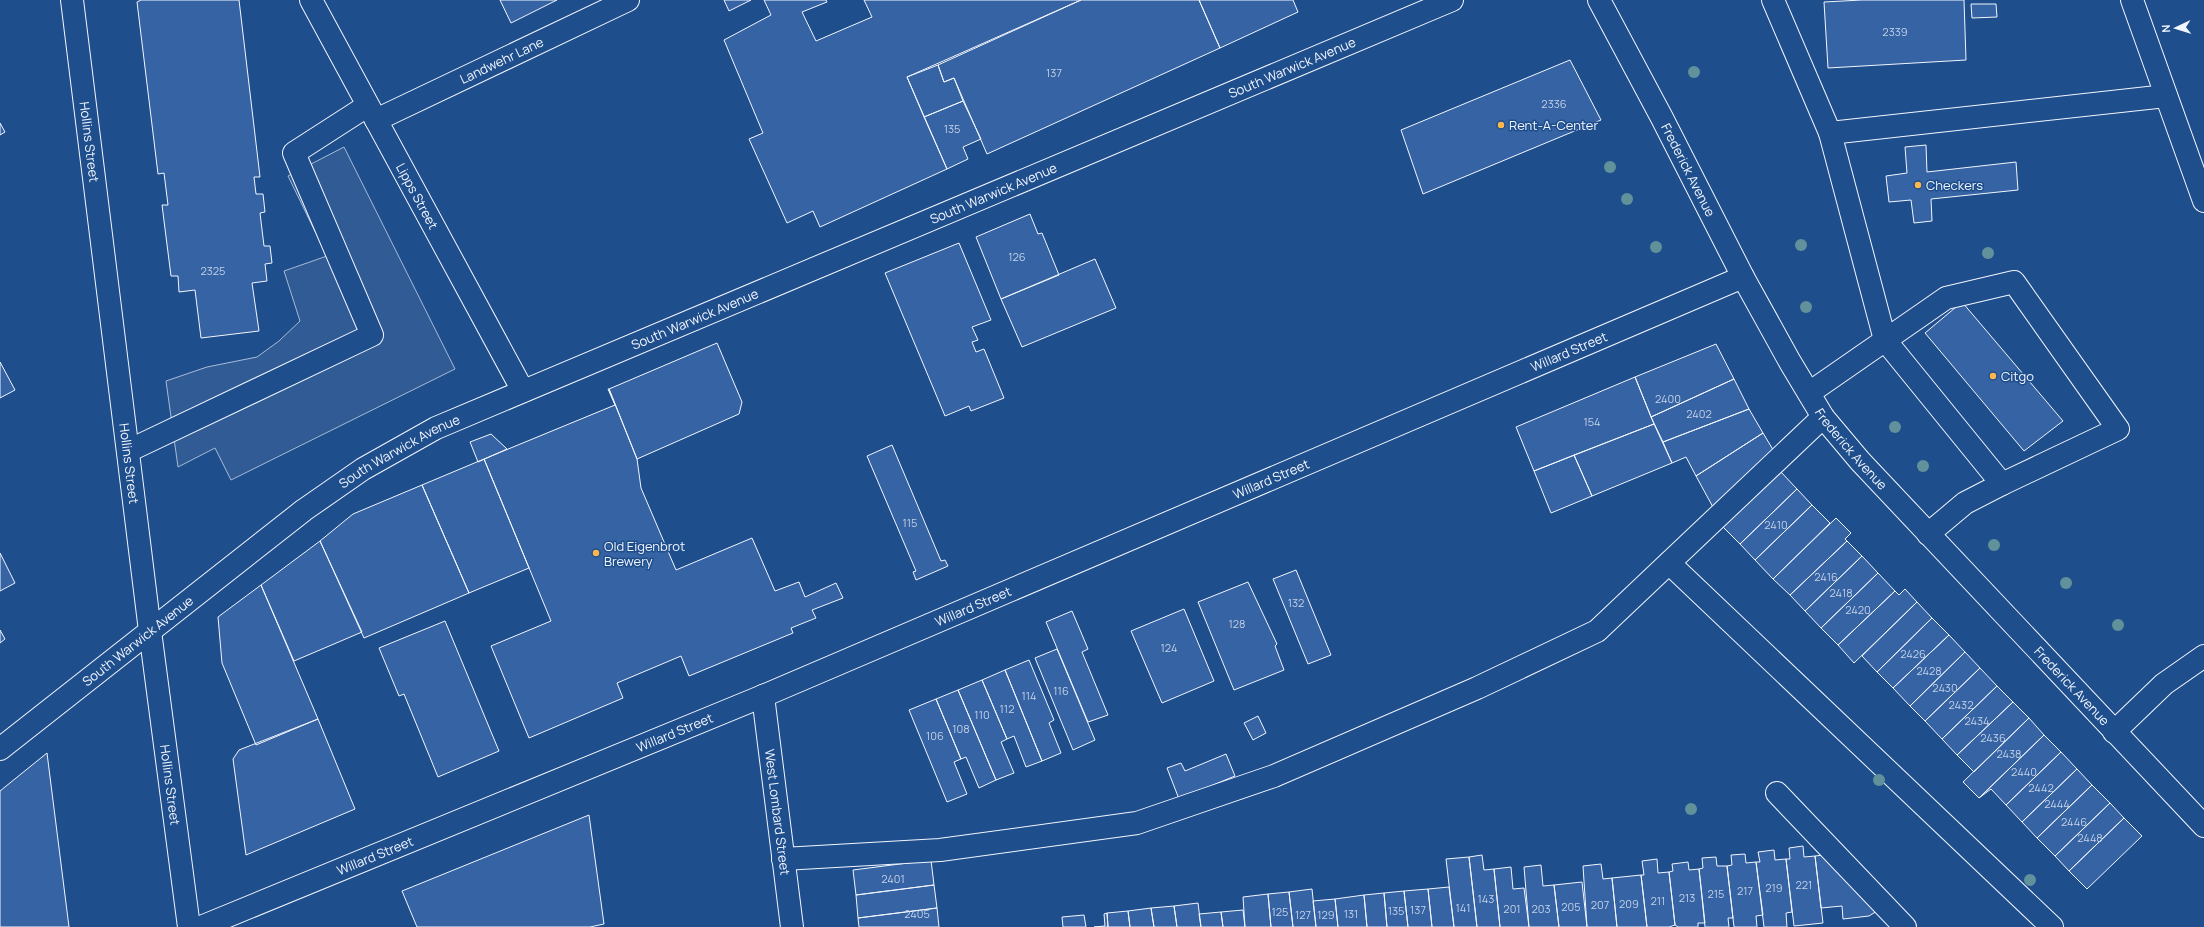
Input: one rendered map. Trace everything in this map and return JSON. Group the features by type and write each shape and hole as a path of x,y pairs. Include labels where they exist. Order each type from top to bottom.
{"street":[{"name":"Hollins Street","path":"72,0 150,631 189,927"},
{"name":"Lipps Street","path":"311,0 523,391"},
{"name":"Landwehr Lane","path":"128,451 372,335 294,153 371,113 628,0"},
{"name":"South Warwick Avenue","path":"0,748 279,529 363,469 436,428 1452,0"},
{"name":"Frederick Avenue","path":"1599,0 1662,118 1742,278 1823,417 1860,461 1928,534 2204,826"},
{"path":"1773,0 1830,133 1885,340 2002,484"},
{"path":"2132,0 2204,201"},
{"path":"1830,133 2166,96"},
{"name":"Willard Street","path":"201,927 763,696 1742,278"},
{"path":"1809,393 1946,298 2014,282 2118,429 1965,503 1928,534"},
{"path":"784,859 940,850 1137,823 1274,776 1477,688 1598,631 1823,417"},
{"path":"1669,563 2052,927"},
{"path":"2114,732 2164,684 2204,656"},
{"name":"West Lombard Street","path":"763,696 792,927"},
{"path":"1777,794 1905,927"}],"shaded area":[{"path":"344,147 455,369 231,480 215,448 178,467 166,381 207,367 257,357 279,341 300,321 284,271 327,256 288,176"}],"building":[{"path":"141,0 239,0 260,177 254,177 256,194 263,194 265,212 260,213 264,246 270,246 272,263 265,264 267,281 252,283 259,331 201,338 195,290 179,292 178,276 171,276 162,205 168,205 164,173 158,174 137,2"},
{"path":"500,0 557,0 511,23"},
{"path":"724,0 751,0 729,11"},
{"path":"764,0 826,0 827,2 802,12 816,41 872,17 864,0 1081,0 907,77 947,169 820,227 813,211 787,223 749,139 763,133 724,40 771,15"},
{"path":"1081,0 1199,0 1220,48 987,154 954,78 944,82 938,65"},
{"path":"1199,0 1293,0 1298,12 1220,48"},
{"path":"1862,0 1964,0 1966,60 1828,68 1824,2"},
{"path":"1971,4 1996,4 1997,17 1972,18"},
{"name":"Rent-A-Center","path":"1570,60 1601,120 1423,194 1401,130"},
{"path":"938,65 944,82 954,78 963,101 924,117 907,77"},
{"path":"963,101 981,139 963,147 968,159 947,169 924,117"},
{"path":"0,123 5,132 0,135"},
{"path":"1926,145 1927,172 2016,162 2018,190 1931,199 1932,221 1914,223 1911,200 1889,202 1886,176 1907,173 1905,147"},
{"path":"1030,214 1038,234 1042,233 1059,275 1001,299 976,237"},
{"path":"959,243 991,320 972,327 978,340 972,342 976,352 984,349 1004,398 971,411 969,406 945,416 885,273"},
{"path":"1095,259 1116,308 1022,347 1001,299"},
{"path":"1962,302 2063,421 2024,451 1925,333"},
{"path":"717,343 742,402 739,414 637,459 609,389"},
{"path":"1716,344 1734,379 1651,417 1635,377"},
{"path":"0,362 15,390 0,398"},
{"path":"1635,377 1654,424 1534,471 1516,427"},
{"path":"1734,379 1749,409 1663,442 1651,417"},
{"name":"Old Eigenbrot Brewery","path":"609,389 637,459 641,488 676,570 752,538 775,591 799,582 805,597 836,583 843,598 812,610 816,618 791,628 793,633 689,676 681,656 617,683 623,698 529,738 491,646 551,621 484,459 615,405"},
{"path":"1749,409 1763,433 1696,476 1686,457 1672,463 1663,442"},
{"path":"1654,424 1672,463 1592,496 1574,455"},
{"path":"1763,433 1775,453 1714,509 1696,476"},
{"path":"491,434 507,449 478,462 470,442"},
{"path":"892,445 941,561 945,560 948,566 916,580 913,572 916,571 867,456"},
{"path":"1574,455 1592,496 1551,513 1534,471"},
{"path":"484,459 529,568 469,593 422,485"},
{"path":"1780,471 1797,489 1740,544 1723,527"},
{"path":"422,485 469,593 364,638 320,541 353,514"},
{"path":"1797,489 1812,505 1755,560 1740,544"},
{"path":"1812,505 1830,523 1773,579 1755,560"},
{"path":"1836,518 1851,533 1845,539 1847,541 1790,595 1773,579"},
{"path":"320,541 362,632 294,661 261,585"},
{"path":"1847,541 1862,556 1805,611 1790,595"},
{"path":"0,553 15,583 0,591"},
{"path":"1862,556 1878,573 1821,628 1805,611"},
{"path":"1296,570 1331,655 1308,664 1273,579"},
{"path":"1878,573 1895,591 1838,645 1821,628"},
{"path":"1248,582 1277,644 1275,646 1284,670 1234,690 1198,602"},
{"path":"261,585 318,719 256,745 222,663 218,617"},
{"path":"1905,589 1917,602 1854,663 1838,645 1895,591 1899,595"},
{"path":"1917,602 1932,618 1877,672 1862,656"},
{"path":"1184,609 1214,681 1162,703 1131,631"},
{"path":"1072,611 1088,649 1082,652 1108,715 1088,722 1046,622"},
{"path":"1932,618 1949,635 1893,688 1877,672"},
{"path":"445,621 499,751 438,777 404,694 399,696 379,648"},
{"path":"0,630 5,639 0,643"},
{"path":"1949,635 1965,652 1910,706 1893,688"},
{"path":"1057,649 1095,740 1073,750 1035,658"},
{"path":"1965,652 1980,668 1925,721 1910,706"},
{"path":"1029,660 1054,720 1049,723 1061,753 1042,761 1005,670"},
{"path":"1980,668 1997,686 1942,739 1925,721"},
{"path":"1005,670 1042,761 1026,767 1014,736 1007,739 982,680"},
{"path":"982,680 1007,739 1001,742 1014,773 996,780 958,690"},
{"path":"1997,686 2013,702 1957,755 1942,739"},
{"path":"958,690 996,780 979,788 966,757 961,759 936,699"},
{"path":"936,699 961,759 954,762 967,794 947,802 909,710"},
{"path":"2013,702 2029,718 1974,772 1957,755"},
{"path":"1258,716 1266,733 1253,740 1244,723"},
{"path":"2029,718 2044,735 1979,798 1963,782"},
{"path":"318,719 355,809 246,855 233,759 239,750"},
{"path":"2044,735 2061,752 2006,805 1991,789 1979,798"},
{"path":"2061,752 2077,769 2022,822 2006,805"},
{"path":"47,753 69,927 0,927 0,791"},
{"path":"1226,754 1235,776 1179,799 1167,768 1181,763 1185,771"},
{"path":"2077,769 2092,785 2037,838 2022,822"},
{"path":"2092,785 2110,803 2055,856 2037,838"},
{"path":"2110,803 2124,818 2069,871 2055,856"},
{"path":"589,815 604,924 590,927 417,927 402,891"},
{"path":"2124,818 2142,836 2087,889 2069,871"},
{"path":"1803,846 1804,857 1815,856 1823,923 1794,926 1786,859 1790,859 1789,848"},
{"path":"1774,850 1775,860 1786,859 1792,912 1786,913 1787,927 1764,927 1756,862 1760,862 1758,852"},
{"path":"1745,854 1746,863 1756,862 1763,915 1756,916 1757,927 1734,927 1727,866 1732,865 1731,855"},
{"path":"1482,855 1484,870 1494,869 1500,927 1477,927 1469,857"},
{"path":"1824,855 1877,911 1869,916 1843,919 1842,906 1821,908 1815,856"},
{"path":"1469,857 1477,927 1454,927 1446,859"},
{"path":"1716,857 1717,866 1727,866 1733,918 1728,918 1729,927 1705,927 1699,869 1703,868 1702,858"},
{"path":"1657,859 1658,873 1669,872 1675,925 1669,927 1647,927 1641,875 1644,875 1642,861"},
{"path":"931,860 934,885 856,895 853,870"},
{"path":"1688,862 1689,870 1699,869 1705,923 1698,923 1698,927 1678,927 1675,925 1669,872 1673,871 1672,864"},
{"path":"1601,864 1603,879 1612,878 1617,927 1587,927 1583,866"},
{"path":"1541,865 1543,886 1554,885 1559,927 1529,927 1524,867"},
{"path":"1511,867 1513,889 1524,888 1529,927 1500,927 1494,869"},
{"path":"1641,875 1647,927 1617,927 1612,878"},
{"path":"1582,882 1587,927 1559,927 1554,885"},
{"path":"934,885 937,908 858,918 856,895"},
{"path":"1449,887 1454,927 1432,927 1428,889"},
{"path":"1312,889 1316,927 1293,927 1289,892"},
{"path":"1428,889 1432,927 1408,927 1404,891"},
{"path":"1404,891 1408,927 1387,927 1384,893"},
{"path":"1289,892 1293,927 1271,927 1268,894"},
{"path":"1384,893 1387,927 1367,927 1364,895"},
{"path":"1268,894 1271,927 1245,927 1243,897"},
{"path":"1364,895 1367,927 1338,927 1335,899"},
{"path":"1335,899 1338,927 1316,927 1313,901"},
{"path":"1198,903 1201,927 1177,927 1174,906"},
{"path":"1174,906 1177,927 1154,927 1151,908"},
{"path":"937,908 939,927 859,927 858,918"},
{"path":"1151,908 1154,927 1130,927 1128,911"},
{"path":"1243,910 1245,927 1223,927 1221,912"},
{"path":"1128,911 1130,927 1108,927 1107,913"},
{"path":"1221,912 1223,927 1201,927 1199,914"},
{"path":"1107,913 1108,927 1094,927 1105,926 1104,914"},
{"path":"1084,915 1086,927 1063,927 1062,917"}],"place":[{"name":"Rent-A-Center","path":"1501,125"},
{"name":"Checkers","path":"1918,185"},
{"name":"Citgo","path":"1993,376"},
{"name":"Old Eigenbrot Brewery","path":"596,553"}]}
